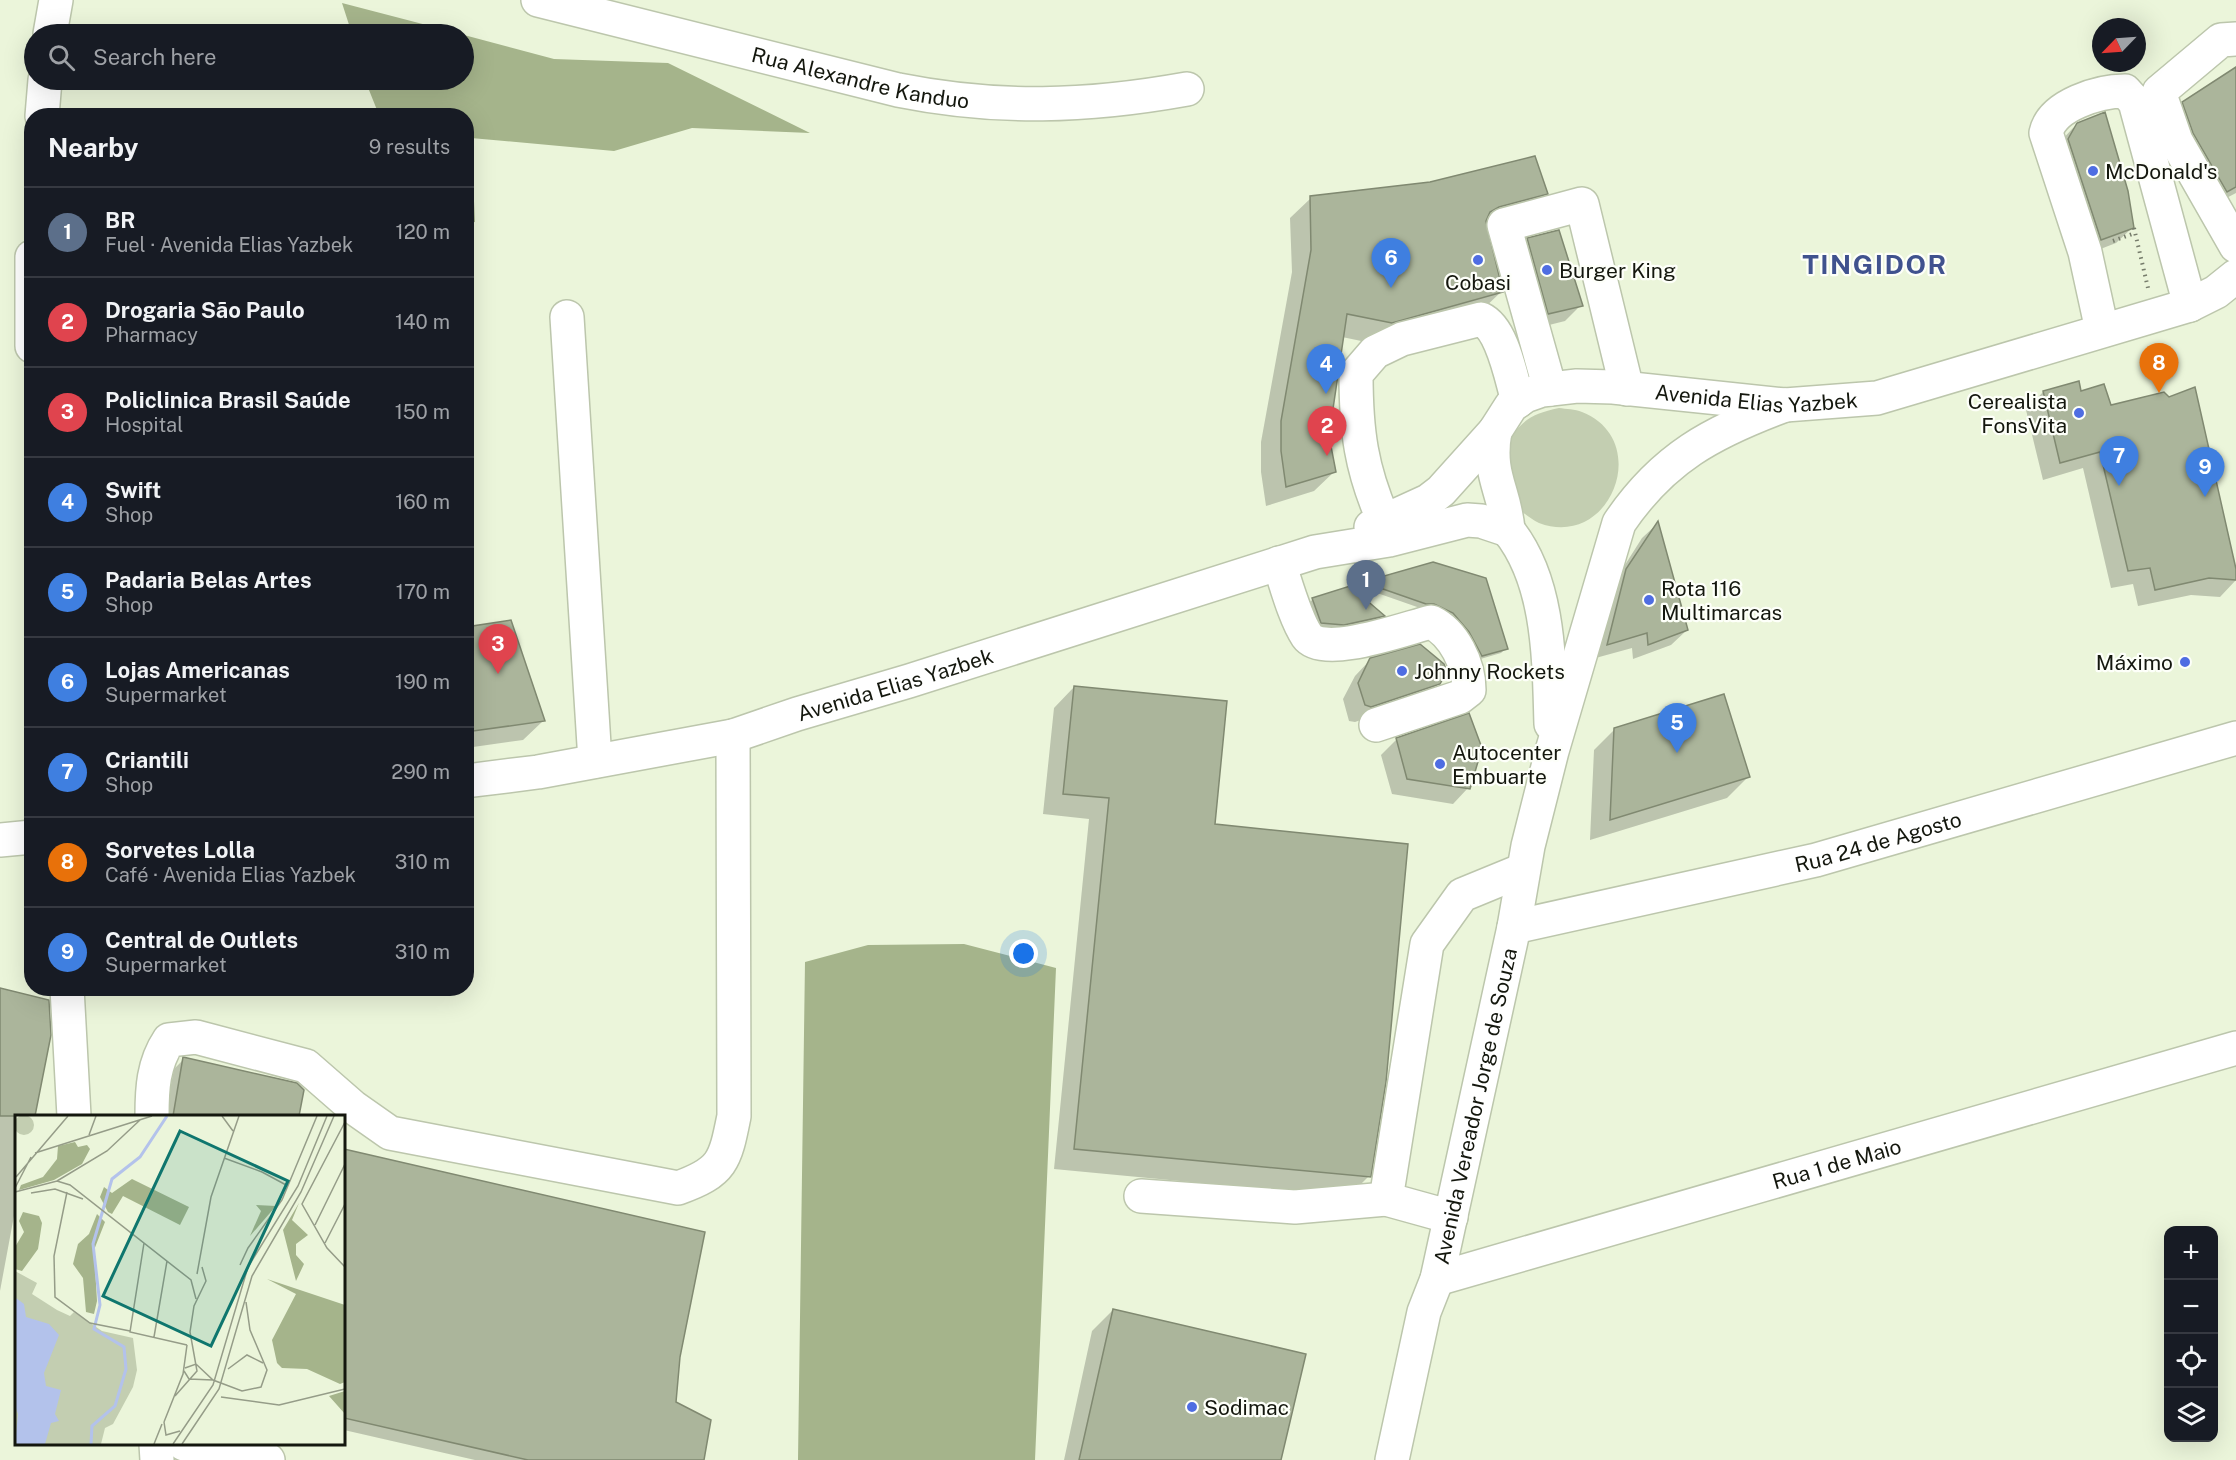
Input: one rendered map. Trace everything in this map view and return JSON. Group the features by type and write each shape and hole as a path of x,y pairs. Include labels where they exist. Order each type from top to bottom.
{"main road":[{"path":"52,24 56,0"},
{"name":"Rua Alexandre Kanduo","path":"538,0 887,88 952,101 1065,105 1122,100 1187,89"},
{"path":"2236,39 2221,40 2159,92 2176,141 2236,246"},
{"path":"43,108 44,90"},
{"path":"2102,330 2085,252 2046,133 2048,120 2058,112 2105,91 2125,91 2135,102 2190,305"},
{"path":"1550,389 1504,225 1582,204 1627,389"},
{"name":"Avenida Elias Yazbek","path":"474,780 733,736 1315,552 1428,501 1441,491 1495,431 1501,419 1525,396 1550,389 1577,386 1785,405 1877,398 2190,305 2216,292 2236,276"},
{"path":"567,317 595,761"},
{"path":"1384,521 1368,485 1356,428 1356,374 1375,352 1402,339 1481,320 1491,324 1497,336 1518,401"},
{"name":"Avenida Vereador Jorge de Souza","path":"1392,1460 1424,1312 1437,1279 1451,1217 1514,927 1523,870 1552,751 1618,523 1636,498 1666,466 1742,421 1785,405"},
{"path":"1495,431 1492,468 1506,511 1508,530"},
{"name":"Avenida Elias Yazbek","path":"1315,552 1389,540 1467,520 1481,521 1508,530"},
{"name":"Avenida Vereador Jorge de Souza","path":"1508,530 1520,546 1530,570 1545,626 1549,662 1552,751"},
{"path":"1279,563 1308,637 1320,646 1341,645 1431,622 1452,636 1469,680 1469,690 1460,697 1376,725"},
{"path":"152,1115 152,1085 160,1054 169,1041 196,1037 306,1066 353,1107 390,1133 678,1188 704,1179 725,1157 734,1116 733,736"},
{"name":"Rua 24 de Agosto","path":"1514,927 1816,860 2236,738"},
{"path":"0,840 24,838"},
{"path":"1386,1199 1427,944 1462,895 1523,870"},
{"path":"67,996 74,1115"},
{"name":"Rua 1 de Maio","path":"1437,1279 2236,1048"},
{"path":"1141,1196 1294,1207 1386,1199 1451,1217 1461,1232 1479,1249 1504,1260"},
{"path":"156,1445 157,1460"},
{"path":"194,1445 268,1460"}],"path":[{"path":"2134,228 2154,315"}],"green space":[{"path":"342,3 423,24 349,24"},
{"path":"474,38 554,59 668,63 810,133 692,128 614,151 474,138 474,108 376,108 369,90 474,90"},
{"path":"1559,408 1582,412 1603,426 1615,445 1619,467 1614,488 1603,507 1586,521 1564,527 1539,523 1519,510 1505,446 1516,430 1527,420"},
{"path":"964,944 1056,968 1035,1460 798,1460 805,962 868,945"}],"building":[{"path":"2236,67 2236,187 2227,192 2193,133 2182,102"},
{"name":"McDonald's","path":"2105,112 2128,191 2134,228 2101,240 2068,139 2077,123"},
{"path":"1535,156 1548,194 1499,207 1490,212 1486,221 1503,292 1392,323 1347,314 1329,436 1336,472 1286,487 1281,451 1281,421 1311,250 1310,196 1430,182"},
{"name":"Burger King","path":"1559,230 1583,306 1548,314 1527,238"},
{"path":"2079,381 2081,391 2104,384 2111,405 2164,392 2169,397 2195,387 2236,569 2236,580 2209,578 2155,590 2150,568 2128,571 2100,452 2060,463 2043,391"},
{"name":"Rota 116 Multimarcas","path":"1658,521 1688,630 1648,645 1647,633 1607,645 1626,569"},
{"path":"1433,562 1486,578 1508,649 1482,656 1469,632 1453,613 1434,604 1426,604 1363,582"},
{"path":"1350,586 1385,616 1344,625 1321,623 1312,598"},
{"path":"511,620 545,721 474,731 474,626"},
{"name":"Johnny Rockets","path":"1420,644 1444,664 1447,672 1440,684 1371,707 1365,705 1358,683 1370,658"},
{"path":"1074,686 1227,701 1215,824 1408,844 1386,1082 1371,1177 1074,1149 1109,798 1063,794"},
{"path":"1724,694 1750,777 1610,820 1614,728"},
{"name":"Autocenter Embuarte","path":"1469,713 1482,748 1470,789 1407,779 1396,738"},
{"path":"0,988 24,994 24,996 49,1000 51,1035 35,1115 0,1116"},
{"path":"183,1057 297,1083 304,1090 299,1115 173,1115"},
{"path":"345,1149 705,1232 680,1357 676,1402 711,1420 704,1460 528,1460 345,1418"},
{"name":"Sodimac","path":"1113,1309 1306,1354 1281,1460 1079,1460"}],"place":[{"name":"McDonald's","path":"2093,171"},
{"name":"Cobasi","path":"1478,260"},
{"name":"Burger King","path":"1547,270"},
{"name":"Lojas Americanas","path":"1391,288"},
{"name":"Sorvetes Lolla","path":"2159,393"},
{"name":"Swift","path":"1326,394"},
{"name":"Cerealista FonsVita","path":"2079,413"},
{"name":"Drogaria São Paulo","path":"1327,456"},
{"name":"Criantili","path":"2119,486"},
{"name":"Central de Outlets","path":"2205,497"},
{"name":"Rota 116 Multimarcas","path":"1649,600"},
{"name":"BR","path":"1366,610"},
{"name":"Máximo","path":"2185,662"},
{"name":"Johnny Rockets","path":"1402,671"},
{"name":"Policlinica Brasil Saúde","path":"498,674"},
{"name":"Padaria Belas Artes","path":"1677,753"},
{"name":"Autocenter Embuarte","path":"1440,764"},
{"name":"Sodimac","path":"1192,1407"}],"district":[{"name":"TINGIDOR","path":"1875,264"}]}
